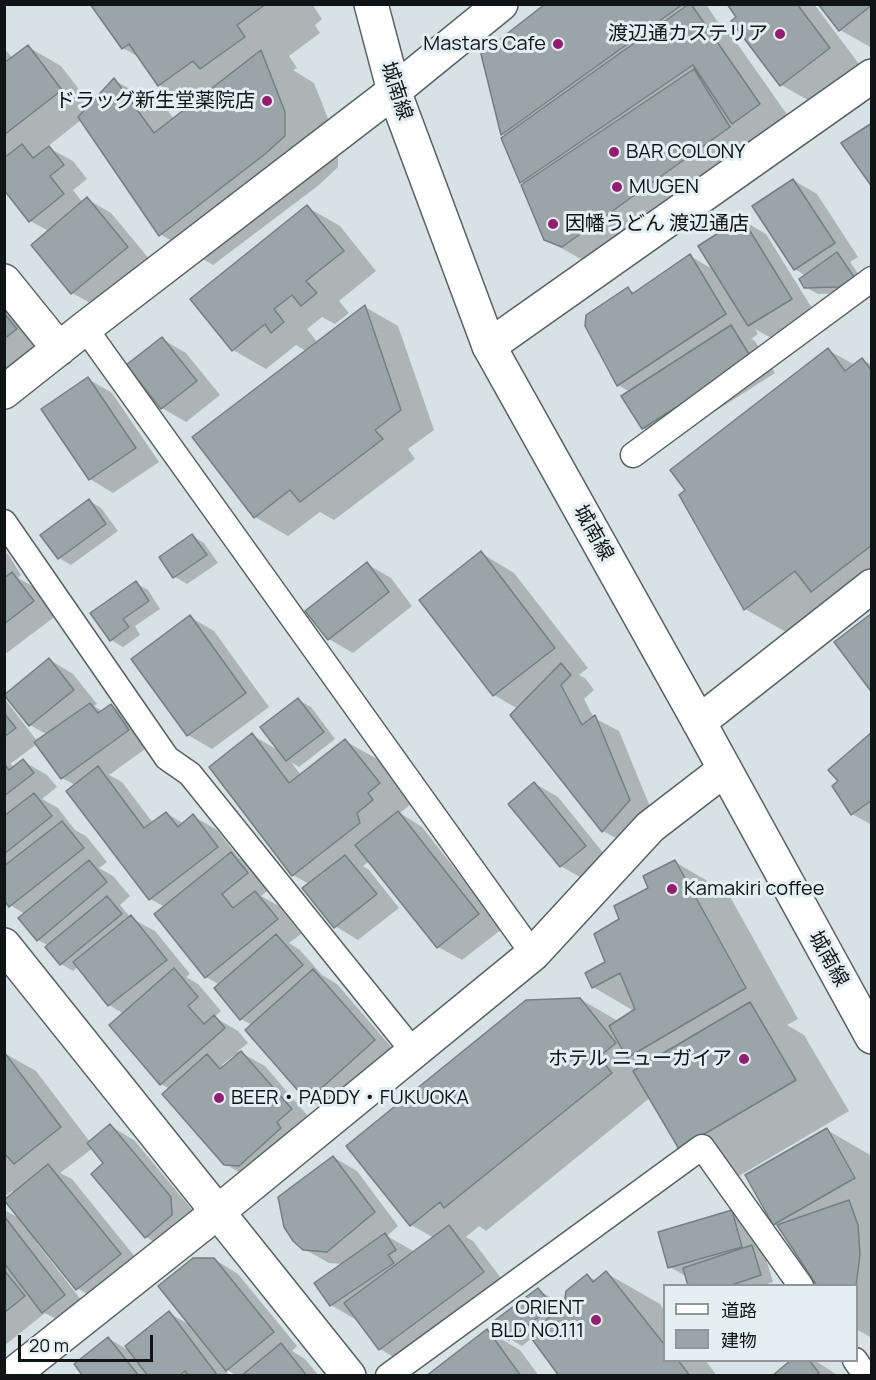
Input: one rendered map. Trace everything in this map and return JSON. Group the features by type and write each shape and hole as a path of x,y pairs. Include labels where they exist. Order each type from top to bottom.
{"street":[{"name":"城南線","path":"371,4 394,91 489,346 872,1037"},
{"path":"4,392 394,91 501,4"},
{"path":"489,346 872,76"},
{"path":"4,281 58,349"},
{"path":"699,722 872,585"},
{"path":"11,1376 219,1211 533,954 650,827 724,770"},
{"path":"4,945 349,1376"}],"lane":[{"path":"633,455 872,279"},
{"path":"85,328 533,954"},
{"path":"4,522 166,758 190,774 413,1052"},
{"path":"388,1376 702,1148 800,1284"},
{"path":"856,1362 866,1376"}],"building":[{"path":"90,4 266,4 237,25 245,37 200,69 193,61 158,86 129,44 122,49"},
{"path":"545,4 683,4 501,135 481,54"},
{"path":"689,4 760,104 732,124 693,65 520,183 501,138"},
{"name":"渡辺通カステリア","path":"727,4 797,4 830,48 780,86 731,21 736,17"},
{"path":"818,4 872,4 872,5 839,31"},
{"path":"28,45 62,90 4,135 4,63"},
{"path":"261,50 285,112 285,136 159,236 78,117 114,78 154,133"},
{"path":"694,69 730,127 562,247 544,240 521,185"},
{"path":"872,123 872,187 841,143"},
{"path":"22,144 33,158 49,146 64,165 50,176 64,194 29,222 4,190 4,158"},
{"path":"793,179 835,243 794,270 752,206"},
{"path":"87,197 128,247 71,294 31,245"},
{"path":"307,205 344,251 306,281 317,293 301,306 292,295 274,309 284,322 271,333 265,324 232,351 190,299"},
{"path":"742,218 792,299 748,326 698,246"},
{"path":"837,252 854,277 839,287 804,288 799,279"},
{"path":"690,254 726,314 617,386 585,326 586,315 628,287 632,294"},
{"path":"365,305 401,410 375,430 383,439 300,502 290,490 254,518 192,437"},
{"path":"4,313 17,329 4,339"},
{"path":"731,325 752,359 642,429 621,396"},
{"path":"162,337 197,381 161,409 126,365"},
{"path":"828,348 845,371 862,358 872,371 872,545 811,592 795,571 744,610 679,495 685,490 670,470"},
{"path":"88,377 136,448 89,480 41,409"},
{"path":"89,499 106,524 58,559 40,535"},
{"path":"192,534 207,555 173,578 159,557"},
{"path":"481,551 555,648 493,696 419,600"},
{"path":"367,562 389,592 328,640 305,611"},
{"path":"12,572 34,601 4,624 4,578"},
{"path":"136,581 149,601 123,619 129,627 110,641 90,613"},
{"path":"872,613 872,690 870,690 834,642"},
{"path":"190,615 246,693 187,736 131,659"},
{"path":"49,658 74,690 29,726 4,695"},
{"path":"561,663 571,675 561,685 582,725 595,715 630,800 602,832 510,715"},
{"path":"298,698 324,732 286,761 260,727"},
{"path":"90,703 98,713 111,704 129,730 61,779 34,742"},
{"path":"4,713 16,728 4,737"},
{"path":"872,732 872,800 851,815 832,786 838,781 828,770"},
{"path":"252,733 289,783 345,739 380,783 368,793 373,800 357,813 360,823 292,876 209,767"},
{"path":"23,759 34,773 4,796 4,764 9,770"},
{"path":"98,766 144,828 166,812 178,827 193,814 218,847 149,900 66,791"},
{"path":"534,782 586,846 560,867 508,804"},
{"path":"34,793 52,816 4,854 4,816"},
{"path":"398,811 479,914 437,948 355,845"},
{"path":"62,821 84,848 9,907 4,900 4,866"},
{"path":"231,852 248,873 222,894 233,908 255,891 278,919 205,978 154,914"},
{"path":"345,855 377,894 334,928 302,888"},
{"path":"89,860 107,882 37,941 18,918"},
{"path":"675,860 746,988 627,1058 609,1026 635,1009 620,973 592,988 585,973 605,962 594,934 619,919 614,906 648,888 643,876"},
{"path":"107,896 122,914 60,965 45,947"},
{"path":"131,915 167,960 108,1006 73,962"},
{"path":"276,934 303,965 240,1020 214,988"},
{"path":"174,968 198,997 188,1006 204,1024 214,1015 225,1028 160,1085 109,1025"},
{"path":"313,969 375,1040 307,1101 245,1030"},
{"path":"580,998 616,1043 599,1057 612,1073 444,1208 440,1202 410,1226 346,1146 526,1000"},
{"path":"750,1002 796,1080 679,1149 633,1071"},
{"path":"241,1051 292,1109 277,1122 281,1128 239,1166 224,1165 162,1094 207,1054 220,1069"},
{"path":"4,1052 61,1127 14,1164 4,1153"},
{"path":"110,1124 171,1197 172,1215 145,1238 91,1174 103,1163 87,1143"},
{"path":"827,1128 855,1178 773,1225 745,1175"},
{"path":"333,1156 375,1212 327,1252 303,1250 293,1241 284,1227 278,1197"},
{"path":"48,1164 121,1254 76,1290 4,1200"},
{"path":"849,1200 858,1225 860,1255 856,1284 816,1284 777,1225"},
{"path":"732,1210 742,1247 668,1268 658,1232"},
{"path":"4,1216 65,1295 42,1313 4,1263"},
{"path":"449,1225 484,1272 379,1350 344,1303"},
{"path":"385,1233 396,1250 388,1255 394,1263 330,1306 314,1283"},
{"path":"752,1245 761,1275 735,1284 687,1284 683,1268"},
{"path":"193,1258 214,1258 274,1332 226,1371 158,1286"},
{"path":"4,1270 25,1296 4,1313"},
{"name":"ORIENT BLD NO.111","path":"606,1271 663,1343 663,1362 680,1362 690,1376 559,1376 529,1335 564,1304 566,1291 587,1274 593,1282"},
{"path":"538,1288 553,1306 509,1340 494,1321"},
{"path":"169,1311 218,1376 189,1376 185,1371 179,1376 148,1376 125,1346"},
{"path":"487,1329 521,1376 426,1376"},
{"path":"108,1337 139,1376 83,1376 74,1364"},
{"path":"281,1343 307,1376 241,1376"},
{"path":"789,1362 811,1362 819,1373 815,1376 772,1376"}],"place":[{"name":"渡辺通カステリア","path":"780,34"},
{"name":"Mastars Cafe","path":"558,44"},
{"name":"ドラッグ新生堂薬院店","path":"267,101"},
{"name":"BAR COLONY","path":"614,152"},
{"name":"MUGEN","path":"617,187"},
{"name":"因幡うどん 渡辺通店","path":"553,224"},
{"name":"Kamakiri coffee","path":"672,889"},
{"name":"ホテル ニューガイア","path":"744,1059"},
{"name":"BEER・PADDY・FUKUOKA","path":"219,1098"},
{"name":"ORIENT BLD NO.111","path":"596,1320"}]}
